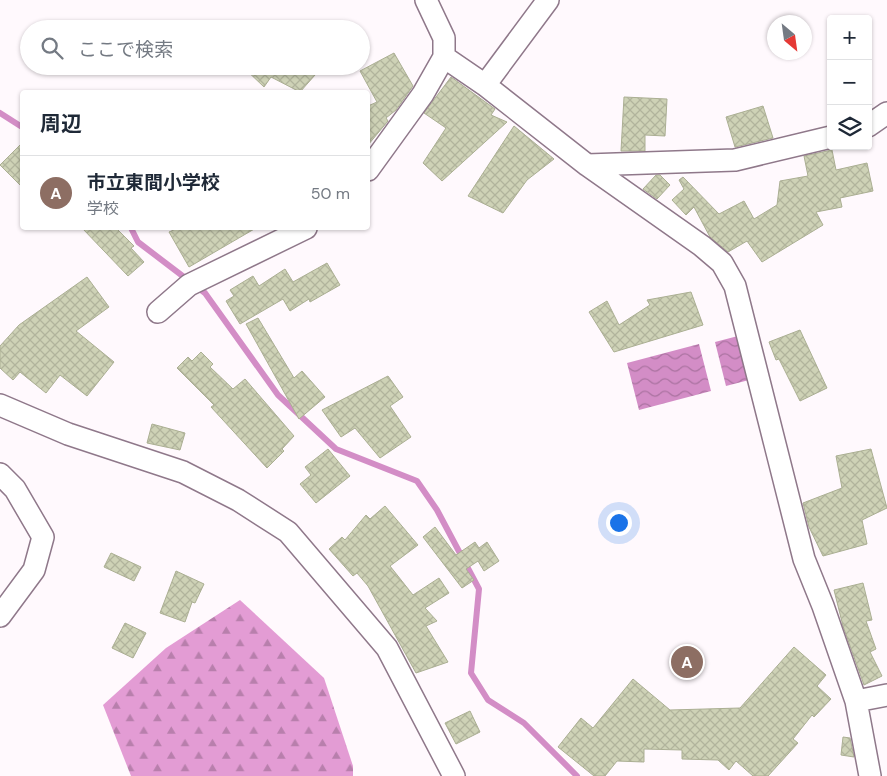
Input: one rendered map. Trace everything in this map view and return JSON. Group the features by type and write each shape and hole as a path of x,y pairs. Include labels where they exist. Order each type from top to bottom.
{"street":[{"path":"370,167 423,94 444,57 444,38 426,0"},
{"path":"485,85 548,0"},
{"path":"444,57 485,85 587,165 722,262 735,286 804,559 823,606 856,701 870,776"},
{"path":"872,123 887,113"},
{"path":"587,165 735,160 827,138"},
{"path":"158,312 189,285 302,230"},
{"path":"0,405 68,434 183,472 238,500 288,532 387,648 454,776"},
{"path":"0,474 16,489 43,537 34,570 0,616"},
{"path":"856,701 887,695"}],"green space":[{"path":"240,600 324,678 353,766 353,776 131,776 103,705 166,648"}],"water":[{"path":"738,336 749,380 726,386 715,342"},
{"path":"699,344 711,391 639,410 627,363"}],"building":[{"path":"394,53 413,86 396,110 386,118 388,121 370,143 370,105 377,102 362,75 370,75 370,66"},
{"path":"251,75 315,75 302,90 296,90 271,77 264,87"},
{"path":"451,77 495,109 491,115 507,122 442,181 423,163 446,128 424,113"},
{"path":"624,97 667,99 665,136 645,135 645,151 621,151"},
{"path":"763,106 773,138 735,147 726,117"},
{"path":"514,126 554,159 527,180 503,213 468,196"},
{"path":"20,145 20,185 0,165"},
{"path":"832,150 836,170 867,163 873,191 840,198 842,207 816,212 823,225 762,262 747,241 728,252 710,237 694,207 686,215 672,200 684,189 679,180 683,177 719,214 744,201 754,219 777,205 780,181 808,176 804,156"},
{"path":"656,175 660,175 670,185 657,199 643,189"},
{"path":"84,230 118,230 134,246 131,248 144,262 128,276"},
{"path":"174,230 253,230 189,267 169,232"},
{"path":"327,263 340,285 310,302 309,299 290,311 283,299 240,324 226,301 234,296 230,290 253,276 259,286 285,269 293,282"},
{"path":"87,277 109,307 76,331 114,362 87,396 60,375 46,393 20,372 13,380 0,368 0,346 19,325"},
{"path":"691,292 703,325 614,352 589,312 607,301 619,325 650,305 647,300"},
{"path":"258,318 294,378 302,371 325,397 299,419 246,324"},
{"path":"800,330 827,388 800,401 779,359 776,360 769,342"},
{"path":"201,352 213,364 210,367 233,389 245,379 294,436 282,449 284,451 267,468 211,407 214,405 177,368 188,357 192,361"},
{"path":"388,376 403,397 390,406 411,437 380,458 355,428 341,437 322,410"},
{"path":"152,424 185,433 180,450 147,443"},
{"path":"328,449 350,476 316,503 300,484 311,475 305,467"},
{"path":"871,449 887,508 862,520 867,544 823,556 809,527 803,503 842,488 836,456"},
{"path":"385,506 418,545 390,566 413,595 439,578 449,593 425,608 437,621 426,626 448,662 416,673 368,586 357,573 353,576 329,549 342,537 345,540 366,515 370,519"},
{"path":"435,527 456,555 475,542 479,548 487,542 499,561 484,571 478,561 466,569 474,580 462,588 423,537"},
{"path":"111,553 141,567 134,581 104,567"},
{"path":"176,571 204,584 195,603 192,602 185,622 160,613"},
{"path":"863,583 872,620 866,621 876,649 870,652 882,676 864,685 843,626 834,590"},
{"path":"125,623 146,633 133,658 112,648"},
{"path":"794,647 826,675 817,686 831,699 814,717 812,715 793,739 798,743 768,776 753,776 736,761 729,770 718,760 682,759 682,750 644,749 644,762 617,761 605,776 594,776 558,747 581,718 593,728 633,679 670,710 740,708"},
{"path":"470,711 480,732 456,744 445,723"},
{"path":"843,737 850,738 854,757 841,755"}],"waterway":[{"path":"0,113 20,126"},
{"path":"132,230 138,242 205,293 278,395 336,449 417,481 437,510 479,589 471,673 488,700 524,723 577,776"}],"place":[{"name":"市立東間小学校","path":"687,662"}]}
